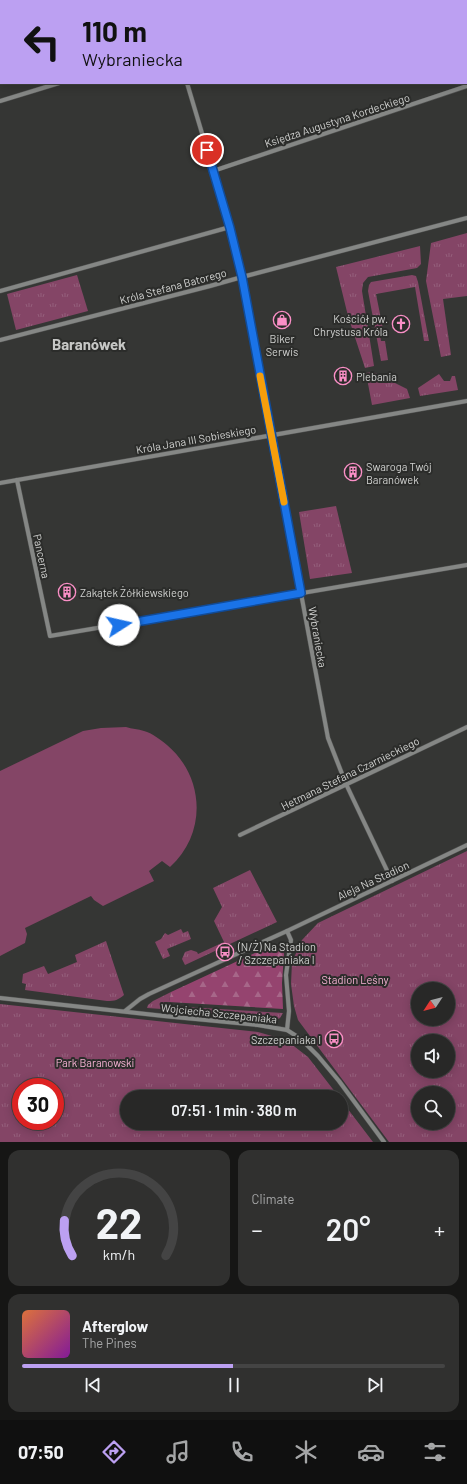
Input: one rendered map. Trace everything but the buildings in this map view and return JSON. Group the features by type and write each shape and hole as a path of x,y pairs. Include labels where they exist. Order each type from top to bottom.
{"street":[{"path":"0,101 56,84"},
{"name":"Wybraniecka","path":"187,84 230,228 242,277 328,738 346,784 392,881"},
{"name":"Księdza Augustyna Kordeckiego","path":"213,171 467,86"},
{"name":"Króla Stefana Batorego","path":"0,340 467,218"},
{"path":"0,291 230,228"},
{"name":"Króla Jana III Sobieskiego","path":"0,483 467,401"},
{"name":"Pancerna","path":"17,480 50,636 301,593"},
{"path":"301,593 467,565"},
{"name":"Hetmana Stefana Czarnieckiego","path":"240,836 467,727"},
{"name":"Aleja Na Stadion","path":"125,1011 148,994 287,931 467,845"},
{"path":"287,931 291,940 286,975 289,1011 288,1030"},
{"name":"Wojciecha Szczepaniaka","path":"0,998 258,1024 288,1030 301,1039 318,1056 339,1081 384,1142"}],"green space":[{"path":"467,233 467,296 443,299 451,355 441,357 426,281 431,243"},
{"path":"420,246 421,264 417,268 368,277 363,283 362,291 374,366 365,368 348,316 336,267"},
{"path":"77,275 88,311 16,330 7,294"},
{"path":"412,275 416,276 418,282 429,341 424,341 415,287 376,294 384,334 380,335 381,341 385,341 388,360 381,361 368,291 369,285 371,282"},
{"path":"373,372 407,389 410,398 372,405 366,373"},
{"path":"439,374 444,381 450,381 452,376 455,376 458,390 420,396 418,388"},
{"path":"336,506 352,573 310,579 299,512"},
{"path":"126,727 142,730 159,739 180,758 189,773 197,806 195,822 190,839 182,854 170,867 162,861 149,871 154,881 103,906 91,896 25,928 27,934 25,943 0,956 0,771 83,731 101,728"},
{"name":"Stadion Leśny","path":"467,851 467,1142 389,1142 298,1020 294,1006 291,984 292,962 302,940 318,923"},
{"path":"250,870 277,922 185,965 182,959 185,952 191,950 197,952 198,954 224,942 214,921 222,907 213,888"},
{"path":"181,929 183,933 188,931 191,939 167,949 170,956 163,959 155,942 161,939 165,933 168,935"},
{"path":"106,941 124,995 120,998 107,1001 25,990 26,984 22,983 23,974 44,966 48,974 77,962 75,955"},
{"path":"274,944 282,948 284,954 282,983 283,1009 169,1002 171,992"},
{"path":"171,992 169,1002 164,1002 162,1009 147,1008 153,1001"},
{"name":"Park Baranowski","path":"0,1004 258,1032 286,1040 308,1057 334,1090 120,1090 120,1130 348,1130 348,1109 373,1142 0,1142"},
{"path":"169,1006 283,1013 280,1018 276,1020 167,1010"}],"slow traffic":[{"path":"260,376 284,502"}],"place":[{"name":"Biker Serwis","path":"282,320"},
{"name":"Kościół pw. Chrystusa Króla","path":"401,324"},
{"name":"Plebania","path":"343,376"},
{"name":"Swaroga Twój Baranówek","path":"353,472"},
{"name":"Zakątek Żółkiewskiego","path":"67,592"},
{"name":"(N/Ż) Na Stadion / Szczepaniaka I","path":"225,952"},
{"name":"Szczepaniaka I","path":"334,1039"}],"district":[{"name":"Baranówek","path":"89,344"}],"route":[{"path":"119,625 301,593 242,277 230,228 207,150"}]}
